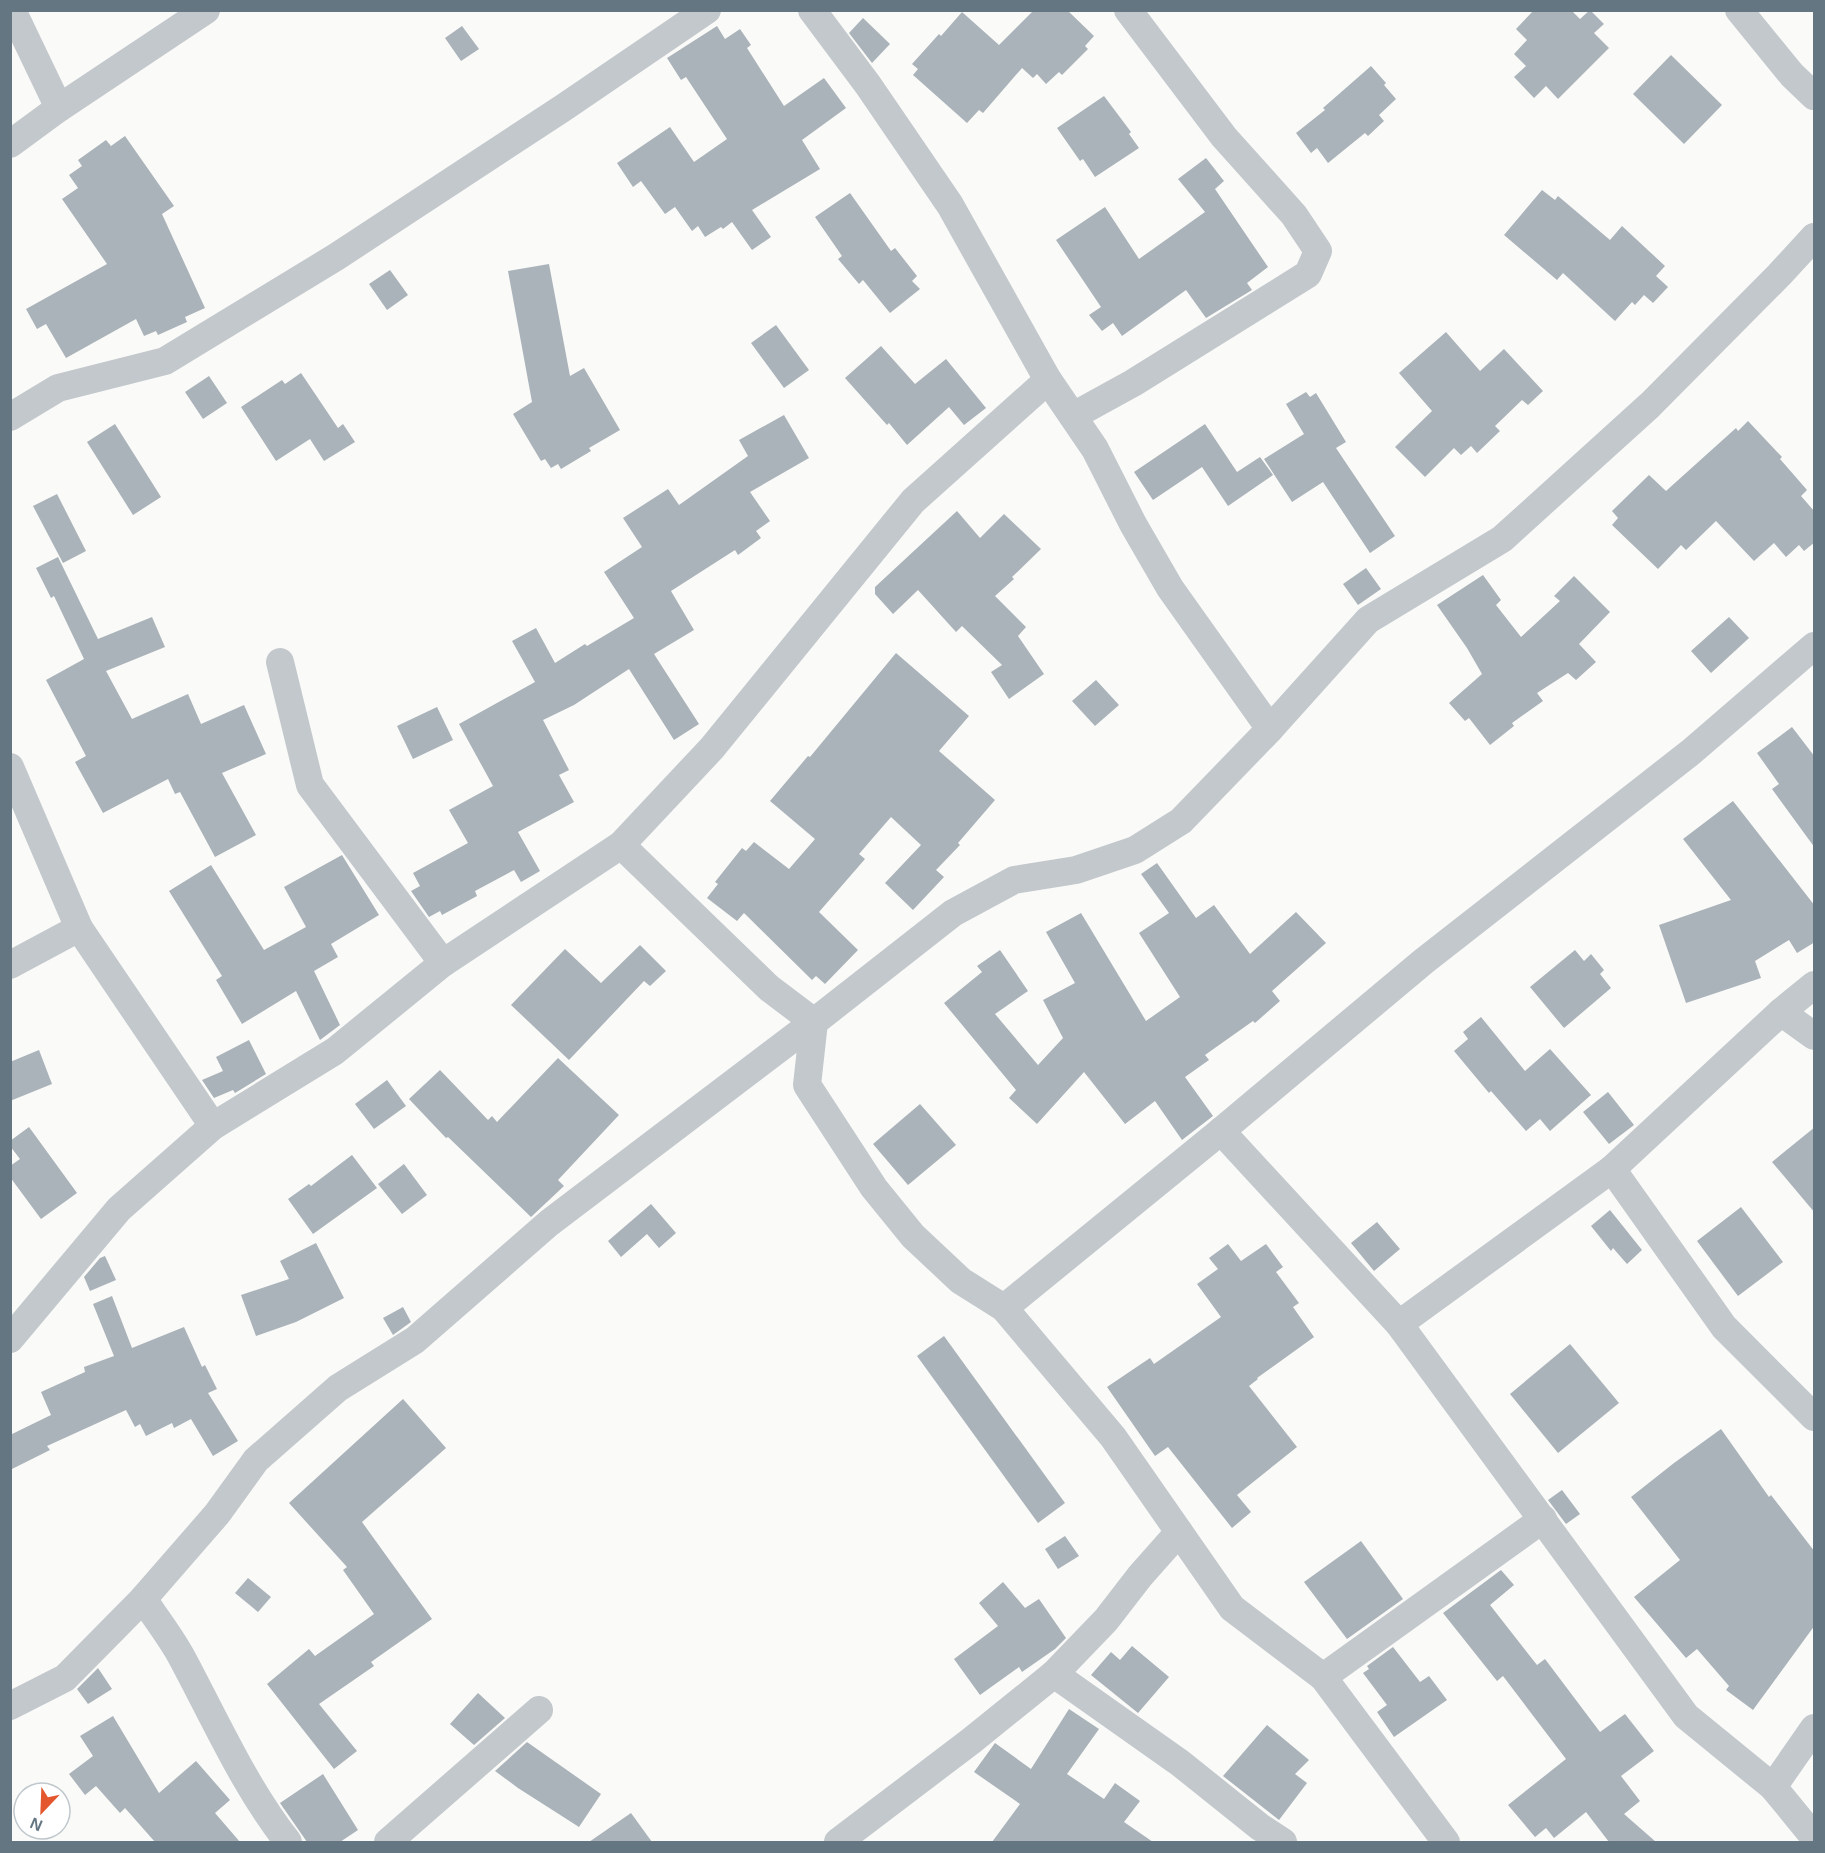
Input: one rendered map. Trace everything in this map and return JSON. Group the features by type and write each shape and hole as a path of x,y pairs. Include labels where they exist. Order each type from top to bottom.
{"street":[{"path":"12,10 59,108"},
{"path":"10,144 59,108 206,10"},
{"path":"10,417 58,388 165,361 336,257 707,10"},
{"path":"812,10 868,85 950,205 1048,380 1095,449 1133,524 1170,588 1270,729"},
{"path":"1073,416 1133,383 1308,274 1318,251 1294,215 1224,137 1128,10"},
{"path":"1739,10 1792,75 1815,96"},
{"path":"10,1706 65,1678 143,1599 217,1514 256,1460 338,1388 415,1340 549,1223 814,1022 953,913 1014,880 1076,870 1135,850 1181,821 1270,729 1368,620 1502,539 1650,405 1815,237"},
{"path":"10,1339 119,1209 213,1126 335,1051 442,963 621,845 712,748 913,501 1048,380"},
{"path":"1004,1308 1424,961 1690,752 1815,646"},
{"path":"280,662 310,785 442,963"},
{"path":"10,767 79,928 213,1126"},
{"path":"621,845 769,988 814,1022"},
{"path":"10,965 79,928"},
{"path":"1400,1324 1612,1169 1781,1012 1815,985"},
{"path":"1781,1012 1815,1036"},
{"path":"814,1022 807,1085 874,1188 914,1236 960,1281 1004,1308 1113,1437 1232,1608 1323,1677 1446,1842"},
{"path":"1221,1131 1400,1324 1686,1716 1773,1788 1815,1837"},
{"path":"1612,1169 1724,1327 1815,1417"},
{"path":"1323,1677 1543,1519"},
{"path":"838,1842 987,1729 1054,1674 1106,1620 1140,1576 1179,1532"},
{"path":"143,1599 180,1653 233,1755 269,1818 288,1842"},
{"path":"1054,1674 1180,1763 1260,1827 1283,1842"},
{"path":"387,1842 539,1710"},
{"path":"1773,1788 1815,1728"}],"building":[{"path":"1034,10 1067,10 1094,36 1085,46 1088,49 1062,75 1059,72 1046,84 1037,74 1033,78 1022,68 983,113 979,110 967,123 913,75 918,69 912,64 962,12 999,45"},
{"path":"1534,10 1571,10 1580,19 1590,10 1604,24 1594,33 1609,48 1558,99 1546,86 1534,98 1514,77 1526,66 1514,54 1527,40 1516,29"},
{"path":"863,18 890,44 872,63 849,33"},
{"path":"462,26 479,49 461,61 445,38"},
{"path":"717,26 725,39 740,29 751,45 747,48 784,106 824,78 846,108 802,140 820,169 752,210 771,237 752,250 732,222 705,237 698,226 692,231 675,207 665,214 641,181 633,187 617,163 670,127 694,162 727,139 686,77 681,80 667,58"},
{"path":"1671,55 1722,105 1684,144 1633,94"},
{"path":"1371,66 1396,99 1379,115 1384,121 1368,136 1365,133 1328,163 1317,148 1311,153 1296,133 1325,110 1323,108"},
{"path":"1104,96 1131,132 1129,134 1139,148 1095,177 1083,159 1080,161 1057,128"},
{"path":"125,136 174,206 162,214 205,308 185,317 187,322 158,335 156,331 144,336 136,319 66,358 46,324 37,329 26,309 107,264 62,199 78,188 69,175 82,166 78,160 106,140 111,146"},
{"path":"1206,158 1224,181 1215,189 1268,267 1247,283 1252,290 1206,318 1186,290 1122,336 1113,323 1102,331 1089,315 1101,307 1056,240 1105,207 1139,259 1205,212 1178,179"},
{"path":"1542,190 1555,200 1558,196 1610,240 1622,226 1665,266 1656,276 1668,287 1653,303 1644,295 1635,305 1632,302 1615,321 1563,273 1557,280 1504,235"},
{"path":"850,193 891,251 895,248 917,276 912,281 920,289 890,313 863,280 859,284 838,259 842,256 815,217"},
{"path":"549,264 570,376 584,368 620,430 589,448 591,451 561,469 558,464 551,468 545,459 541,461 513,414 532,402 508,271"},
{"path":"390,270 408,295 387,310 369,284"},
{"path":"776,325 809,370 784,388 751,343"},
{"path":"1446,332 1480,371 1504,349 1543,391 1528,405 1522,400 1495,426 1500,431 1477,453 1471,446 1461,455 1454,448 1425,477 1395,447 1432,411 1399,373"},
{"path":"881,346 915,384 946,359 986,408 964,425 949,407 907,445 845,378"},
{"path":"301,373 338,428 343,424 355,442 324,461 310,439 276,461 241,407 282,380 285,384"},
{"path":"209,376 227,403 203,419 185,392"},
{"path":"1306,392 1310,397 1316,393 1346,442 1336,448 1395,536 1370,553 1323,482 1292,502 1264,459 1304,434 1286,404"},
{"path":"784,415 809,458 750,492 770,521 756,531 761,538 738,555 735,550 671,591 694,630 654,654 699,724 674,740 629,669 574,705 543,720 569,770 559,775 574,802 518,832 540,871 521,882 514,870 475,891 477,896 442,915 440,911 429,917 411,891 420,886 413,873 468,843 449,810 493,786 459,724 535,682 512,641 536,628 555,663 634,618 604,572 642,547 623,518 668,489 679,505 748,456 739,440"},
{"path":"1748,421 1782,457 1780,459 1807,490 1801,496 1815,512 1815,542 1804,551 1799,545 1786,557 1774,543 1754,561 1716,521 1686,550 1681,545 1658,569 1612,525 1618,518 1612,511 1649,475 1666,491 1736,428 1738,431"},
{"path":"115,424 161,497 133,515 87,442"},
{"path":"1205,424 1237,472 1260,457 1273,475 1228,506 1202,467 1153,500 1134,472"},
{"path":"57,494 86,551 63,563 33,506"},
{"path":"957,511 980,538 1004,514 1041,549 995,596 1026,627 1018,636 1044,674 1009,699 991,672 1002,665 962,626 956,632 918,590 893,614 875,594 875,587"},
{"path":"58,557 98,639 152,617 165,647 106,671 132,719 188,694 201,724 244,705 266,754 222,773 256,835 215,857 180,792 175,794 168,779 103,813 75,762 86,756 46,680 84,659 54,596 51,598 36,568"},
{"path":"1366,568 1381,589 1358,605 1343,584"},
{"path":"1483,575 1501,600 1496,605 1521,637 1560,601 1554,596 1574,576 1610,612 1579,644 1596,662 1576,680 1568,673 1537,693 1543,701 1512,723 1514,726 1490,745 1469,718 1465,721 1449,703 1482,674 1437,605"},
{"path":"1729,617 1749,638 1711,673 1691,651"},
{"path":"896,653 969,716 939,751 995,800 958,843 960,845 936,870 944,877 913,910 885,883 921,845 891,817 859,854 865,859 819,912 858,950 825,984 816,976 812,980 744,913 737,921 707,898 718,884 715,882 742,848 746,851 754,842 789,869 815,839 770,801 808,756 810,757"},
{"path":"1096,680 1119,705 1095,726 1072,701"},
{"path":"437,707 453,740 413,759 397,726"},
{"path":"1792,727 1815,757 1815,848 1772,789 1779,784 1757,753"},
{"path":"1733,801 1815,906 1815,942 1797,953 1789,940 1755,961 1761,978 1686,1003 1659,925 1731,900 1683,839"},
{"path":"342,855 379,915 331,944 338,957 314,971 340,1025 320,1040 296,991 242,1024 216,980 222,976 169,891 211,865 264,950 306,927 284,887"},
{"path":"1157,863 1196,918 1214,905 1250,954 1296,912 1326,943 1272,991 1280,1001 1255,1023 1253,1021 1205,1055 1209,1060 1185,1077 1213,1116 1182,1140 1155,1101 1125,1124 1084,1072 1037,1124 1009,1098 1016,1090 944,1003 982,972 977,966 1000,950 1028,991 995,1014 1038,1065 1063,1038 1043,1000 1075,983 1046,932 1081,913 1146,1021 1180,997 1139,933 1169,913 1141,874"},
{"path":"640,945 666,971 650,986 644,981 569,1060 511,1005 565,949 601,983"},
{"path":"1575,950 1584,961 1591,954 1604,970 1600,974 1611,988 1564,1028 1530,987"},
{"path":"1481,1017 1525,1071 1550,1049 1591,1095 1550,1131 1540,1119 1526,1131 1491,1091 1489,1093 1454,1051 1468,1039 1463,1032"},
{"path":"249,1040 266,1074 235,1093 233,1090 214,1098 202,1080 223,1071 216,1057"},
{"path":"39,1050 52,1084 10,1101 10,1062"},
{"path":"558,1058 619,1115 558,1180 564,1186 531,1217 448,1137 446,1138 409,1099 440,1070 488,1120 492,1116 497,1122"},
{"path":"387,1080 406,1106 374,1129 355,1104"},
{"path":"1608,1092 1634,1125 1609,1144 1583,1112"},
{"path":"920,1104 956,1145 908,1185 873,1144"},
{"path":"29,1127 77,1193 41,1219 10,1177 10,1166 20,1159 10,1146 10,1141"},
{"path":"1815,1127 1815,1213 1772,1162"},
{"path":"352,1155 377,1188 313,1234 288,1199 309,1184 311,1186"},
{"path":"404,1164 427,1195 402,1214 378,1184"},
{"path":"651,1204 676,1233 659,1248 647,1234 621,1257 608,1241"},
{"path":"1741,1207 1783,1262 1738,1296 1697,1241"},
{"path":"1610,1210 1642,1250 1627,1264 1613,1248 1611,1251 1591,1226"},
{"path":"1377,1222 1400,1249 1374,1271 1351,1243"},
{"path":"316,1243 344,1298 296,1322 256,1336 241,1295 289,1279 280,1261"},
{"path":"1228,1244 1241,1261 1266,1244 1283,1267 1276,1272 1299,1303 1293,1307 1314,1337 1249,1386 1297,1447 1237,1495 1251,1512 1232,1528 1168,1447 1155,1456 1107,1387 1150,1358 1154,1364 1221,1317 1197,1284 1218,1269 1209,1258"},
{"path":"105,1256 116,1280 90,1291 84,1277 100,1258"},
{"path":"112,1296 132,1348 184,1327 202,1367 205,1365 217,1389 208,1393 238,1441 213,1456 191,1419 174,1428 172,1423 146,1436 140,1424 135,1427 126,1410 47,1446 50,1450 10,1470 10,1435 51,1415 41,1392 85,1372 84,1367 114,1356 93,1304"},
{"path":"403,1307 411,1322 393,1335 383,1318"},
{"path":"944,1336 1065,1503 1038,1523 917,1356"},
{"path":"1570,1344 1619,1403 1558,1453 1510,1394"},
{"path":"403,1399 446,1448 362,1522 432,1619 371,1662 374,1666 319,1704 357,1751 334,1769 267,1684 309,1649 315,1656 374,1614 343,1570 347,1567 289,1503"},
{"path":"1721,1429 1769,1497 1771,1495 1815,1552 1815,1625 1753,1710 1726,1690 1729,1686 1697,1649 1686,1658 1634,1597 1680,1560 1631,1497"},
{"path":"1562,1490 1580,1514 1566,1524 1548,1500"},
{"path":"1065,1536 1079,1556 1058,1569 1045,1549"},
{"path":"1361,1541 1403,1599 1347,1639 1304,1582"},
{"path":"1501,1570 1514,1585 1490,1605 1537,1665 1545,1659 1600,1732 1625,1714 1654,1751 1621,1776 1640,1801 1624,1814 1656,1842 1609,1842 1586,1812 1554,1838 1546,1828 1535,1837 1508,1805 1566,1759 1503,1676 1497,1681 1443,1613"},
{"path":"248,1578 271,1597 258,1612 235,1593"},
{"path":"1003,1582 1025,1608 1039,1599 1066,1638 1055,1649 1022,1672 1019,1667 980,1695 954,1659 998,1626 979,1603"},
{"path":"1132,1646 1169,1677 1138,1713 1091,1675 1111,1652 1120,1660"},
{"path":"1393,1647 1420,1682 1429,1676 1447,1700 1394,1737 1377,1712 1387,1705 1363,1673 1369,1669 1367,1666"},
{"path":"98,1668 112,1689 88,1704 77,1689"},
{"path":"478,1693 505,1718 474,1745 450,1724"},
{"path":"1069,1709 1099,1729 1067,1774 1104,1799 1115,1783 1140,1801 1124,1822 1153,1842 992,1842 1020,1804 974,1772 995,1743 1031,1769"},
{"path":"113,1716 159,1793 196,1761 230,1800 215,1813 240,1842 155,1842 125,1808 120,1813 96,1786 85,1795 69,1774 93,1756 80,1736"},
{"path":"1267,1725 1309,1760 1295,1774 1307,1783 1279,1820 1223,1776"},
{"path":"527,1742 601,1794 579,1827 495,1771"},
{"path":"323,1774 358,1830 340,1842 307,1842 280,1803"},
{"path":"631,1813 652,1842 589,1842"}]}
